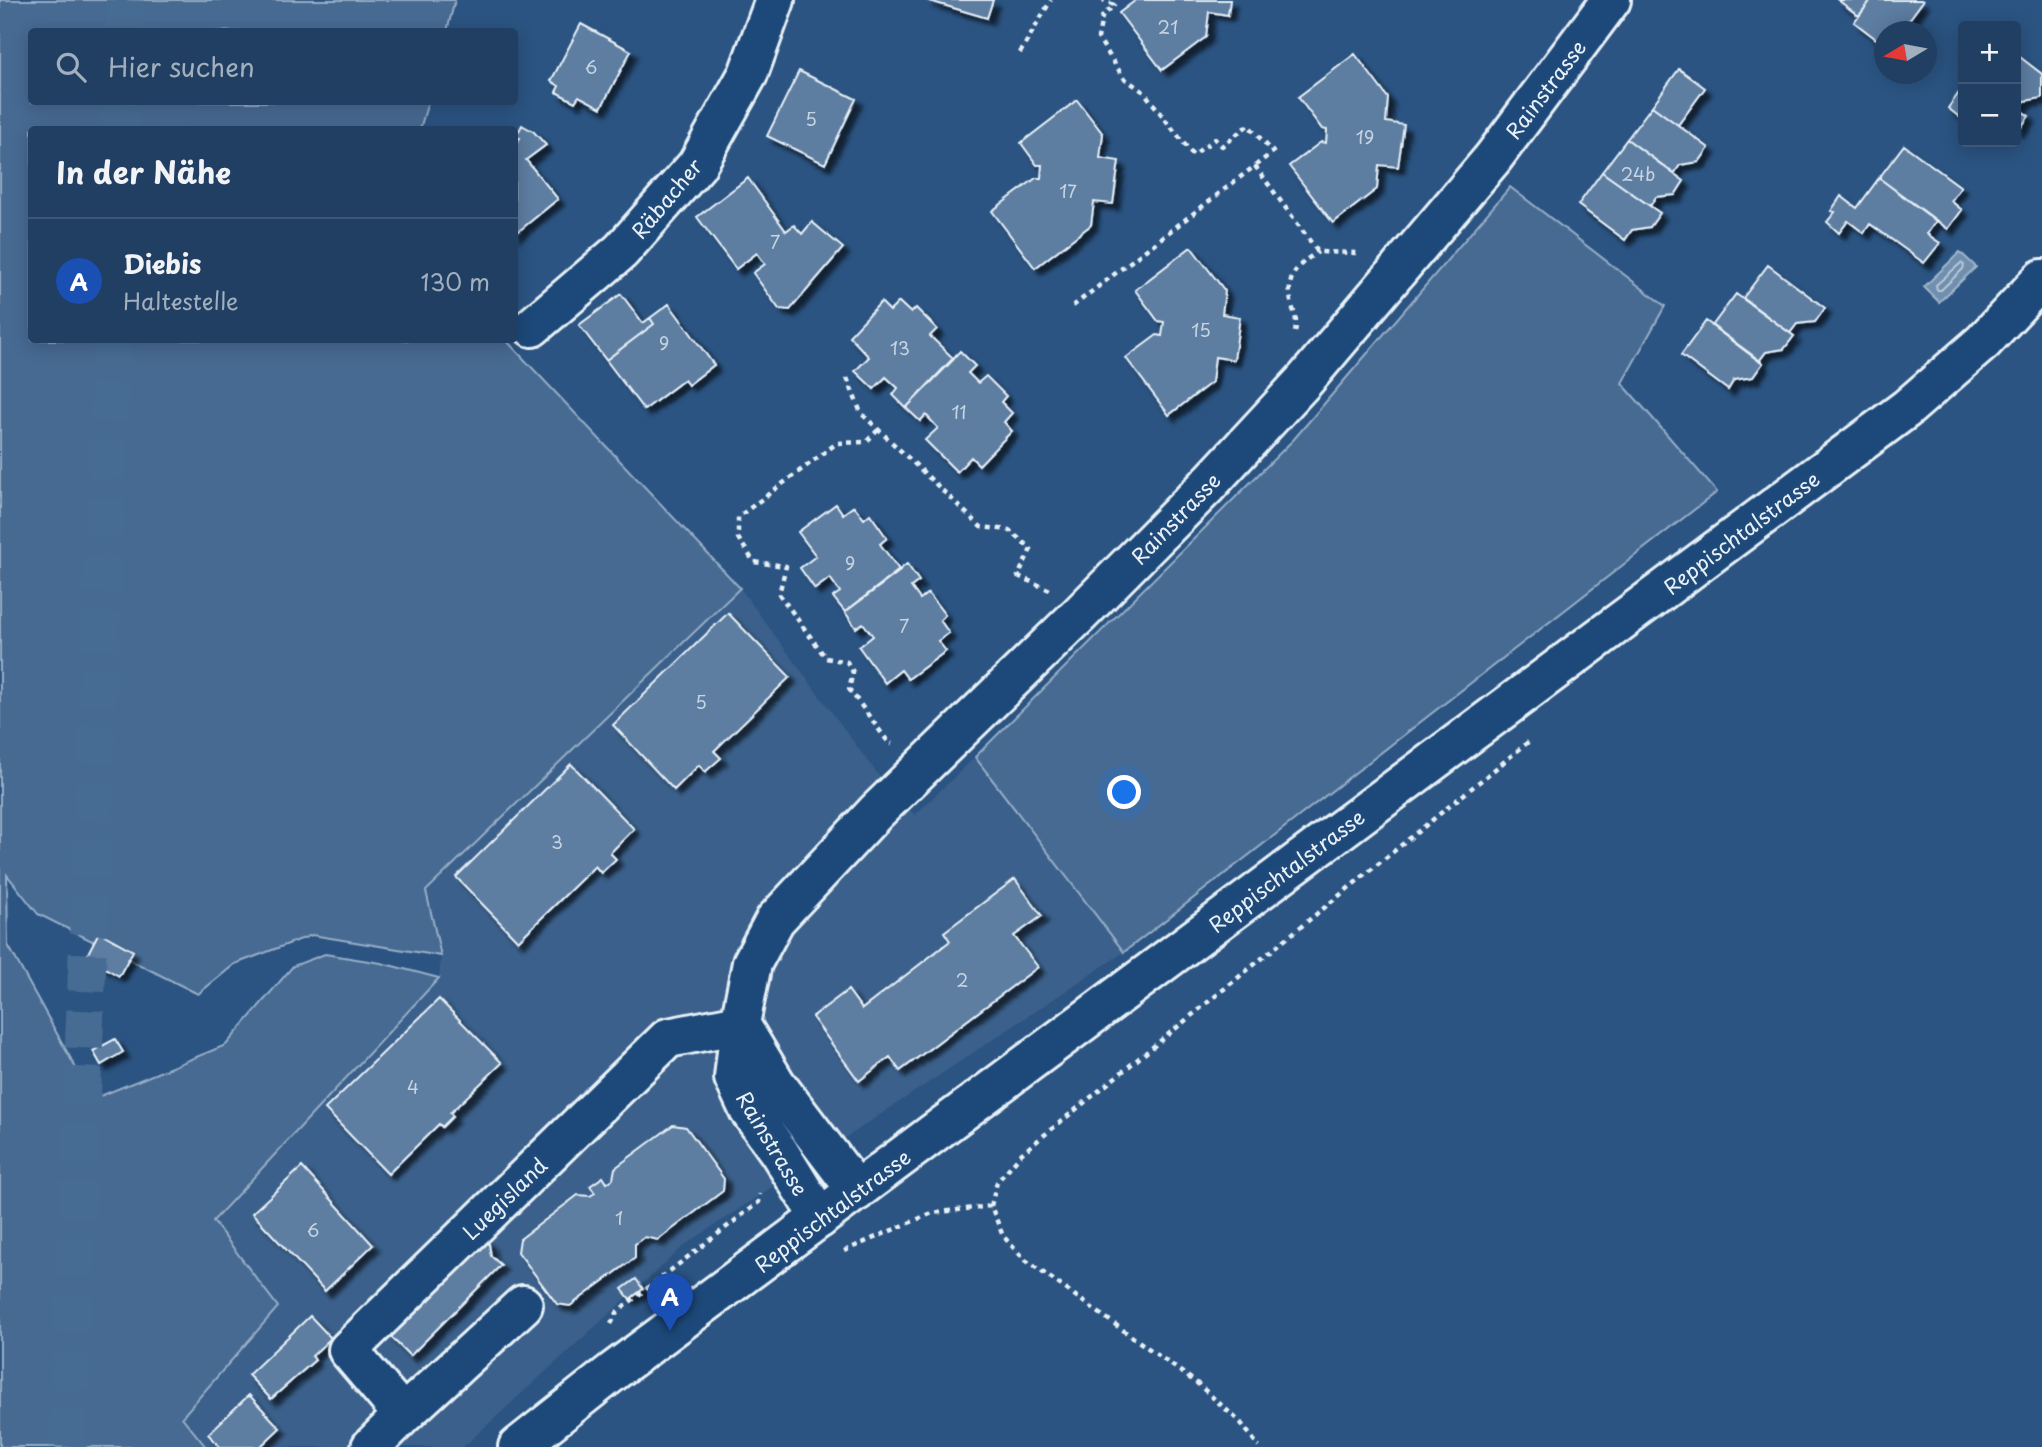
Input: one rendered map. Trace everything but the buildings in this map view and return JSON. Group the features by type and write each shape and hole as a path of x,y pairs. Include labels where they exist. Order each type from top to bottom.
{"street":[{"name":"Räbacher","path":"532,327 621,251 697,165 748,74 775,0"},
{"name":"Rainstrasse","path":"820,1218 749,1110 734,1078 740,1024 752,963 775,920 876,813 1206,487 1305,380 1493,158 1611,0"},
{"name":"Reppischtalstrasse","path":"518,1447 614,1371 1906,409 1983,342 2042,279"},
{"name":"Rainstrasse","path":"740,1024 776,1084 856,1191"},
{"name":"Luegisland","path":"403,1415 348,1350 668,1038 740,1024"},
{"path":"371,1447 523,1305"}],"path":[{"path":"1020,53 1051,0"},
{"path":"1073,306 1273,152 1248,125 1222,146 1215,139 1193,155 1144,92 1124,78 1098,38 1102,17 1114,5 1103,0"},
{"path":"1255,166 1318,252"},
{"path":"1293,308 1290,291 1292,275 1300,262 1318,252 1358,254 1366,251"},
{"path":"847,377 861,413 981,527 1009,530 1031,549 1018,576"},
{"path":"878,430 866,442 837,443 738,517 738,538 754,562 786,566 779,594 826,658 847,662 853,672 849,689 889,743 897,745"},
{"path":"1259,1447 1241,1423 1198,1384 1024,1259 1003,1236 991,1206 997,1182 1021,1154 1534,738"},
{"path":"607,1333 618,1311 759,1202 760,1189"},
{"path":"840,1252 932,1213 991,1206"}],"shaded area":[{"path":"0,0 455,0 448,28 28,28 28,105 427,105 421,126 28,126 28,343 509,343 740,588 426,891 441,956 312,935 235,964 198,994 38,914 7,875 8,945 93,1099 226,1045 293,966 325,954 381,963 439,978 213,1221 278,1307 182,1417 206,1447 0,1447"},
{"path":"1510,187 1665,306 1622,383 1717,492 1124,952 975,757 1294,439"},
{"path":"740,588 887,787 915,815 975,757 1124,952 685,1245 463,1447 206,1447 182,1417 278,1307 213,1221 439,978 441,956 426,891"}],"water":[{"path":"1960,252 1976,267 1939,302 1924,287"}],"tunnel":[{"path":"124,28 125,0"},
{"path":"120,126 121,105"},
{"path":"68,1447 112,343"}],"place":[{"name":"Diebis","path":"670,1331"}]}
